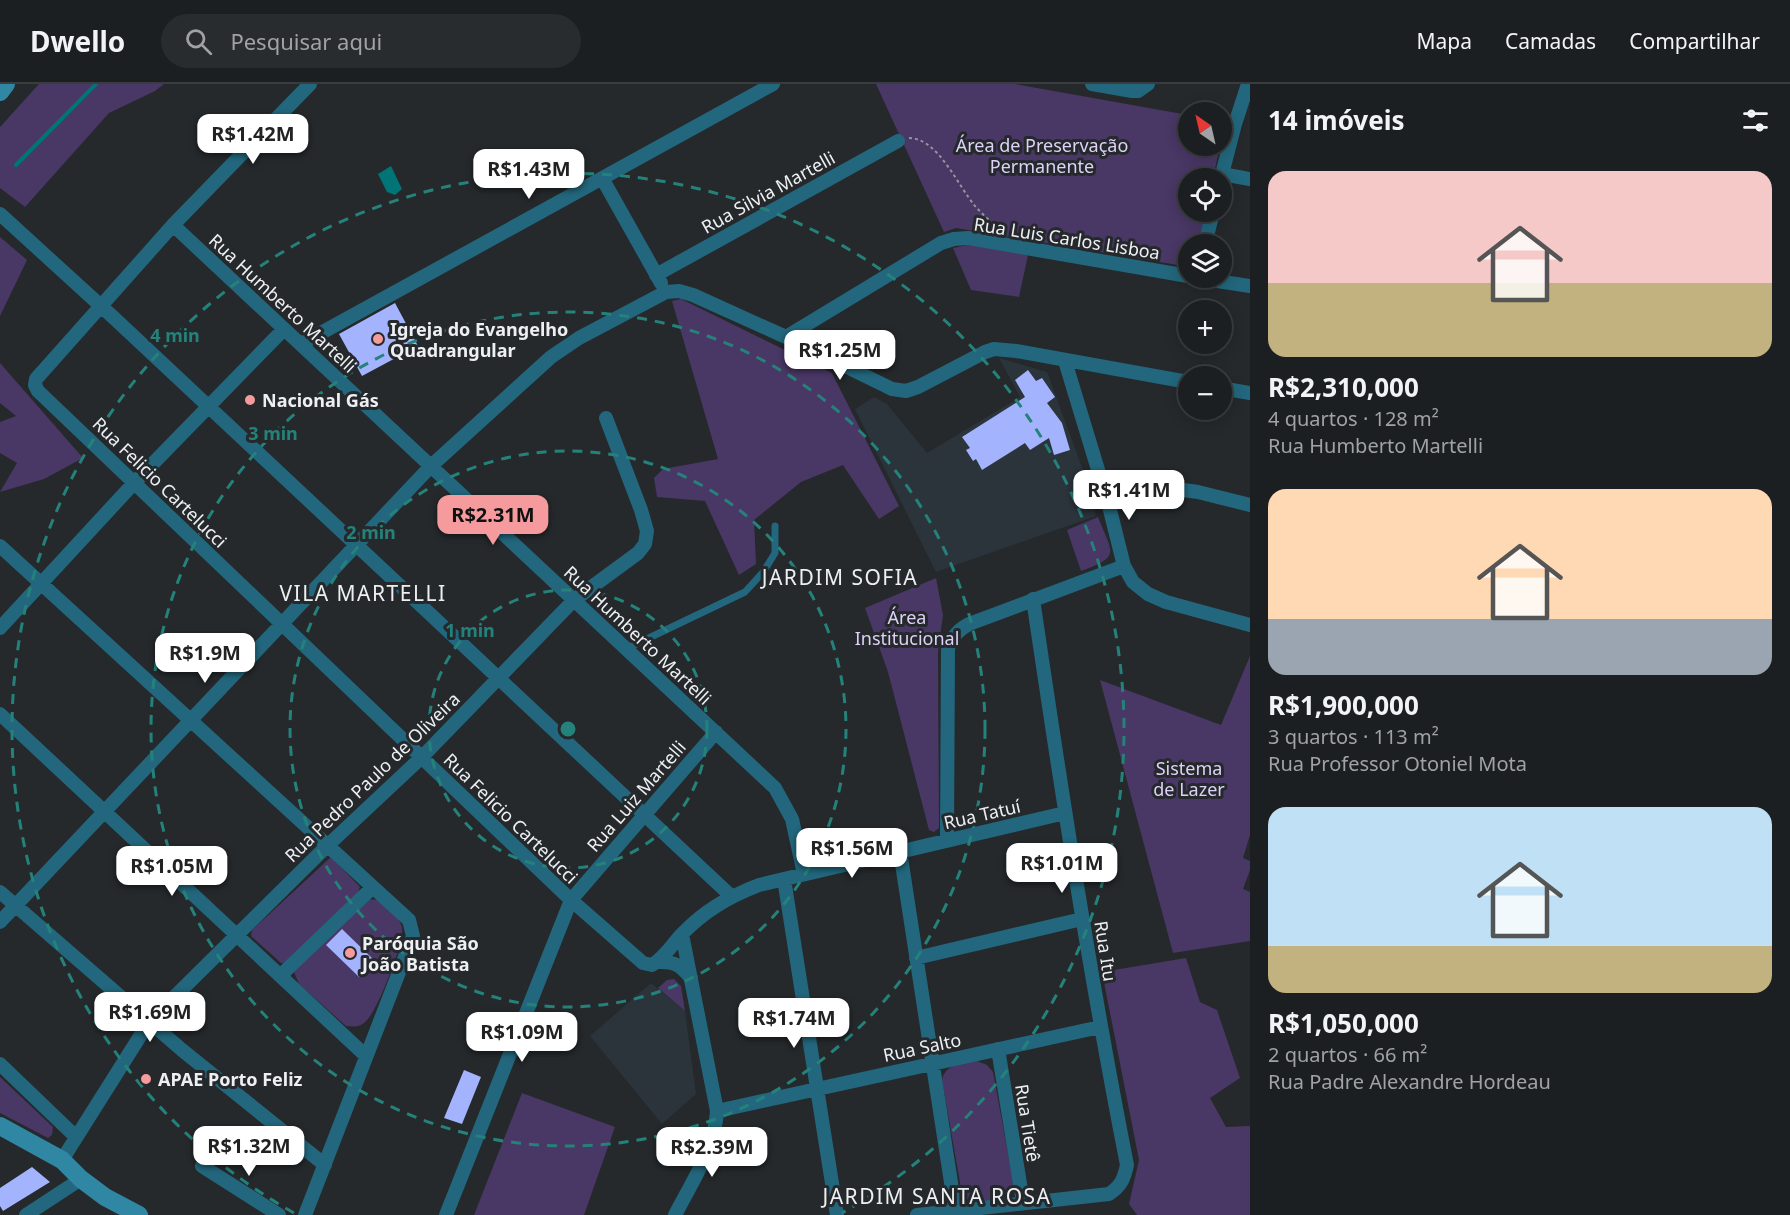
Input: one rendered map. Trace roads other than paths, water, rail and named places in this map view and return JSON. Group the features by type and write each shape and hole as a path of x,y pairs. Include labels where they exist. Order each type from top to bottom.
{"main road":[{"path":"0,92 6,84"},
{"path":"0,1126 62,1160 81,1179 105,1197 139,1215"}],"street":[{"path":"101,306 173,225 310,84"},
{"path":"302,344 773,84"},
{"path":"1092,84 1132,91 1146,86"},
{"path":"1224,168 1248,84"},
{"name":"Rua Silvia Martelli","path":"656,275 898,141"},
{"path":"1232,177 1250,178"},
{"path":"602,178 666,292"},
{"path":"0,214 730,896"},
{"name":"Rua Humberto Martelli","path":"173,225 628,648 775,788 792,819 804,874"},
{"name":"Rua Luis Carlos Lisboa","path":"786,337 941,243 954,239 968,238 1178,274"},
{"path":"1232,283 1250,286"},
{"path":"0,922 431,466 551,357 579,338 666,292 679,291 693,295 892,389 906,391 918,387 994,349 1178,380"},
{"name":"Rua Felicio Cartelucci","path":"101,306 36,379 35,385 38,391 571,900 643,963 675,963 681,966 691,978"},
{"path":"0,628 134,483 284,329"},
{"path":"1065,361 1101,479 1124,566 1133,582 1148,594 1166,602 1250,625"},
{"path":"1232,390 1250,393"},
{"name":"Rua Pedro Paulo de Oliveira","path":"62,1160 149,1022 326,847 422,757 574,600 639,553 645,544 647,531 606,418"},
{"path":"1101,479 1198,492 1250,505"},
{"path":"0,546 326,847 409,920 413,936 305,1215"},
{"path":"946,840 948,648 952,638 969,624 1124,566"},
{"name":"Rua Itu","path":"1023,1202 1109,1194 1120,1186 1125,1178 1127,1165 1082,919 1033,599"},
{"path":"0,714 366,1056"},
{"name":"Rua Luiz Martelli","path":"446,1215 571,900 716,732"},
{"name":"Rua Tatuí","path":"655,963 711,908 730,896 804,874 1065,813"},
{"path":"900,851 955,1213"},
{"path":"784,879 837,1215"},
{"path":"280,976 372,888"},
{"path":"0,892 149,1022 325,1165"},
{"path":"916,958 1082,919"},
{"path":"675,1215 709,1149 716,1128 717,1111 682,934"},
{"name":"Rua Salto","path":"717,1111 1100,1027"},
{"name":"Rua Tietê","path":"998,1049 1023,1202"},
{"path":"0,1064 76,1137"},
{"path":"202,1166 279,1215"},
{"path":"26,1215 81,1179"},
{"path":"916,1215 955,1213 1023,1202"}],"lane":[{"path":"628,648 745,592 764,571 775,553 775,526"}],"water":[{"path":"391,166 402,189 395,195 387,192 378,174"}],"waterway":[{"path":"16,165 96,84"}],"place":[{"name":"Igreja do Evangelho Quadrangular","path":"378,339"},
{"name":"Nacional Gás","path":"250,400"},
{"name":"Paróquia São João Batista","path":"350,953"},
{"name":"APAE Porto Feliz","path":"146,1079"}],"district":[{"name":"JARDIM SOFIA","path":"840,577"},
{"name":"VILA MARTELLI","path":"363,593"},
{"name":"JARDIM SANTA ROSA","path":"937,1196"}],"park label":[{"name":"Área de Preservação Permanente","path":"1042,155"},
{"name":"Área Institucional","path":"907,627"},
{"name":"Sistema de Lazer","path":"1189,778"}]}
